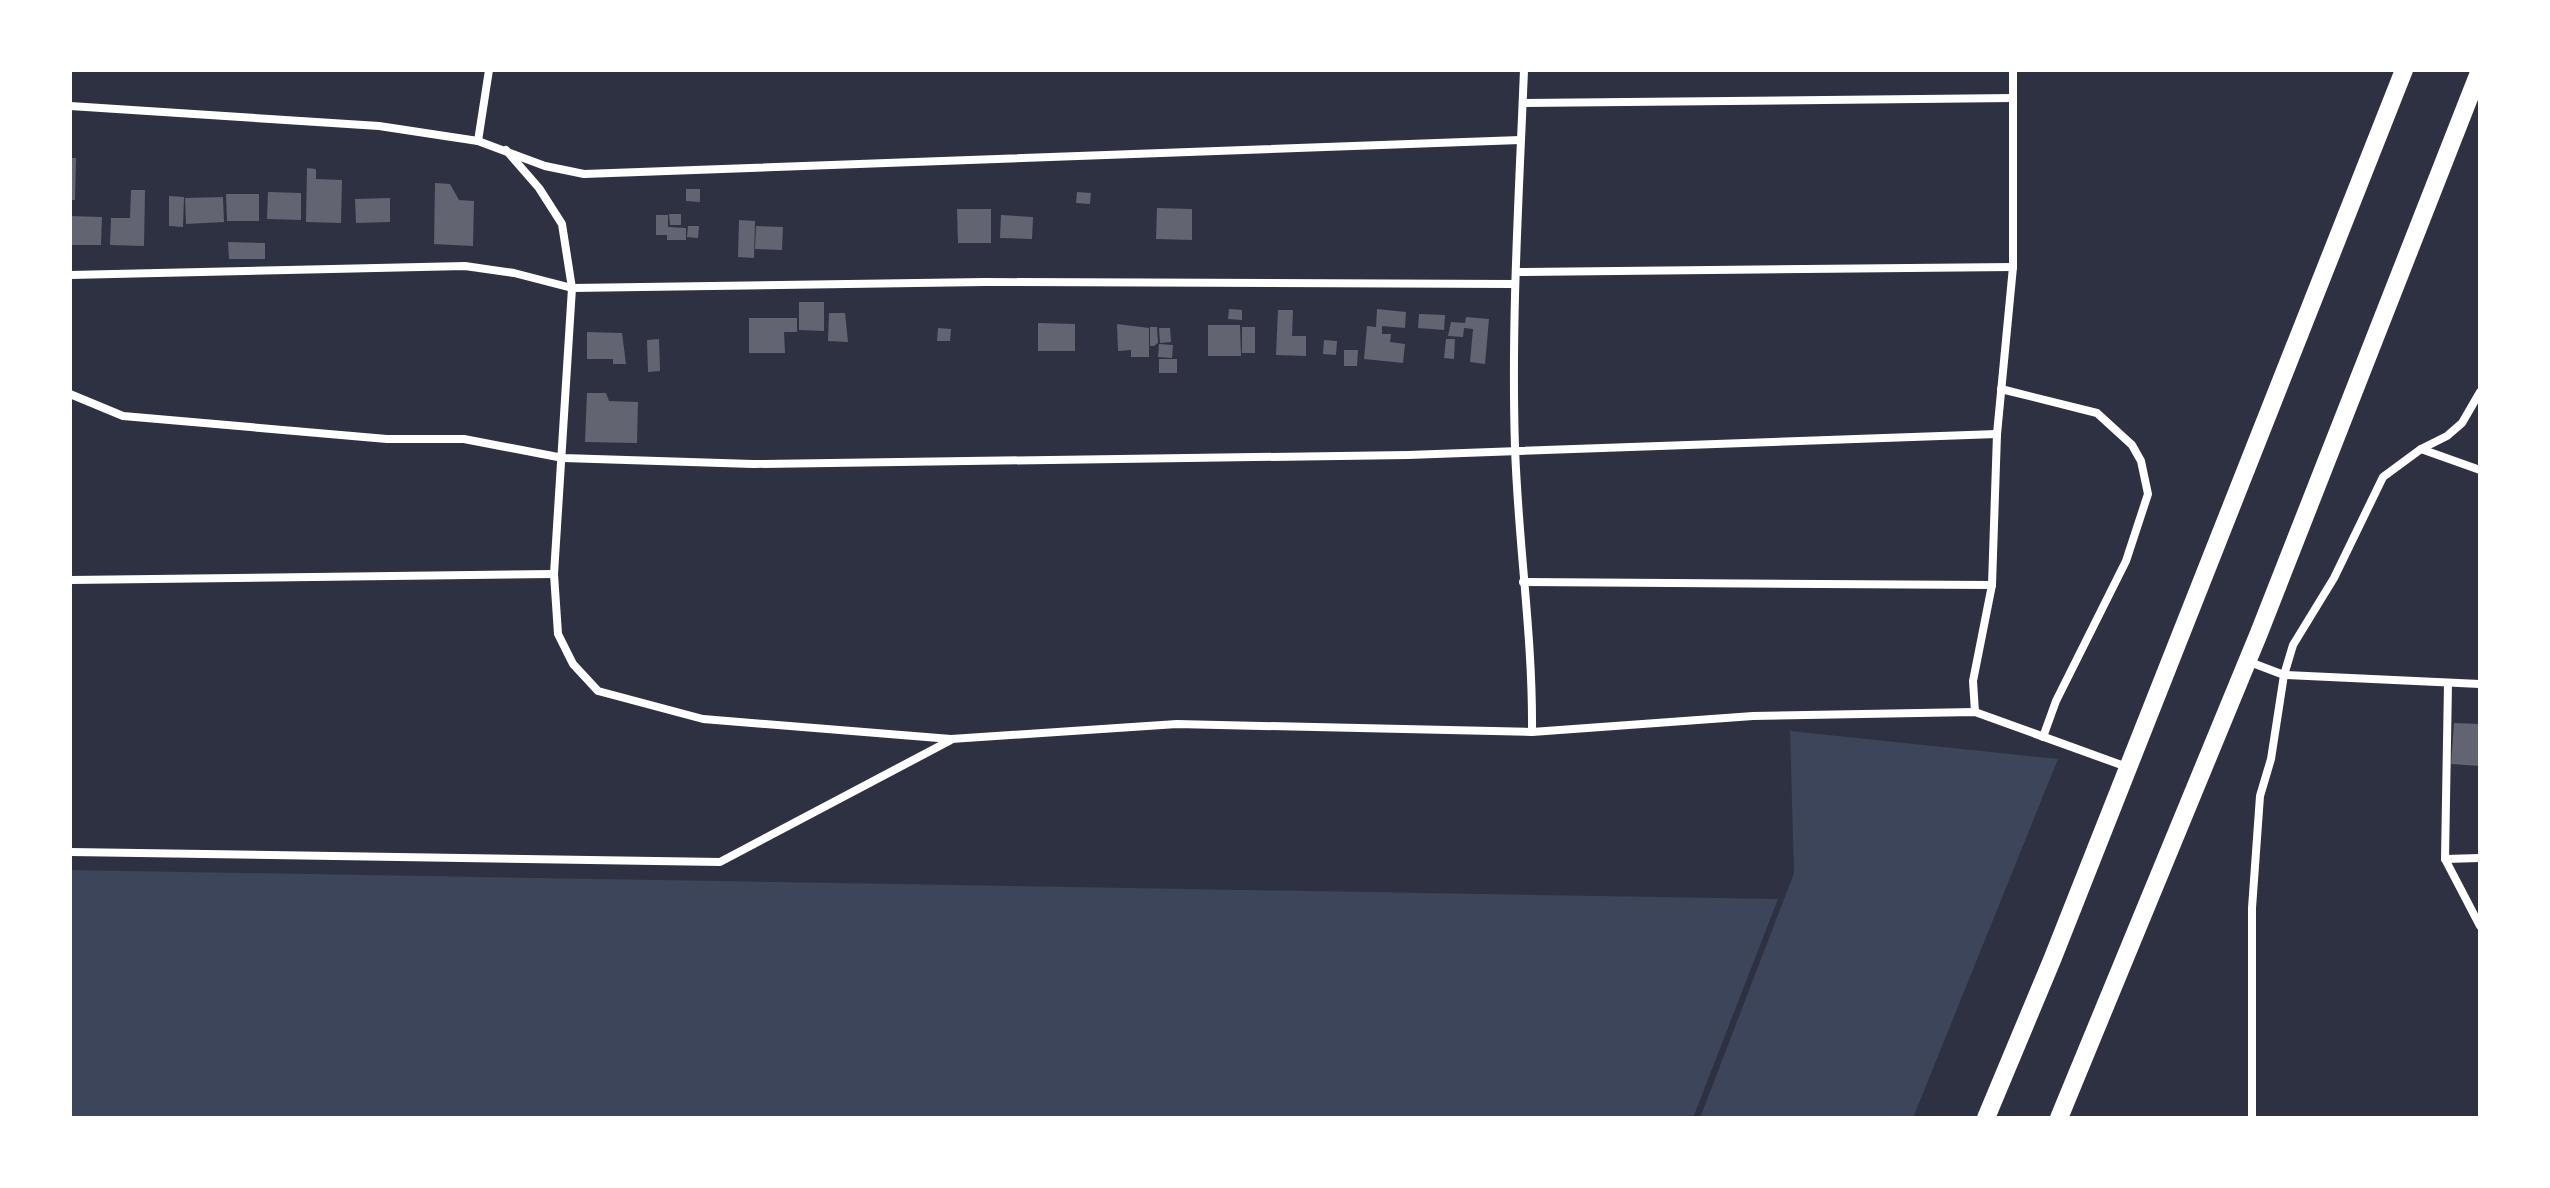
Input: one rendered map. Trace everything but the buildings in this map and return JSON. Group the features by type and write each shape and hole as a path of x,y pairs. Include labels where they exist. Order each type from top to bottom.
{"highway":[{"path":"1988,1117 2404,70"},
{"path":"2059,1118 2246,661 2480,70"}],"street":[{"path":"478,141 489,70"},
{"path":"1524,70 1514,284 1515,452 1523,582 1533,670 1532,732"},
{"path":"1975,712 1973,681 1992,585 1997,434 2013,267 2013,70"},
{"path":"1523,103 2013,98"},
{"path":"70,106 379,126 478,141 545,166 584,174 1520,140"},
{"path":"506,150 539,188 562,224 572,288 554,574 558,634 573,664 598,691 703,719 951,739 1177,724 1532,732 1753,716 1975,712 2127,767"},
{"path":"70,275 465,266 514,273 572,288 985,282 1514,284"},
{"path":"1516,272 2013,267"},
{"path":"2001,389 2097,413 2132,445 2141,461 2148,494 2131,549 2093,633 2056,701 2043,737"},
{"path":"2252,1118 2252,908 2259,810 2271,759 2284,675 2304,621 2334,578 2383,477 2462,423 2480,392"},
{"path":"70,394 123,416 387,439 464,439 563,458 753,464 1515,452 1997,434"},
{"path":"2421,449 2480,470"},
{"path":"70,580 554,574"},
{"path":"1523,582 1992,585"},
{"path":"2246,661 2284,675 2480,684"},
{"path":"2448,683 2445,859 2480,926"},
{"path":"70,852 720,862 951,739"},
{"path":"2445,859 2480,858"}],"shaded area":[{"path":"1790,731 2058,759 1913,1118 1700,1118 1794,873"},
{"path":"70,870 1778,899 1693,1118 70,1118"}]}
